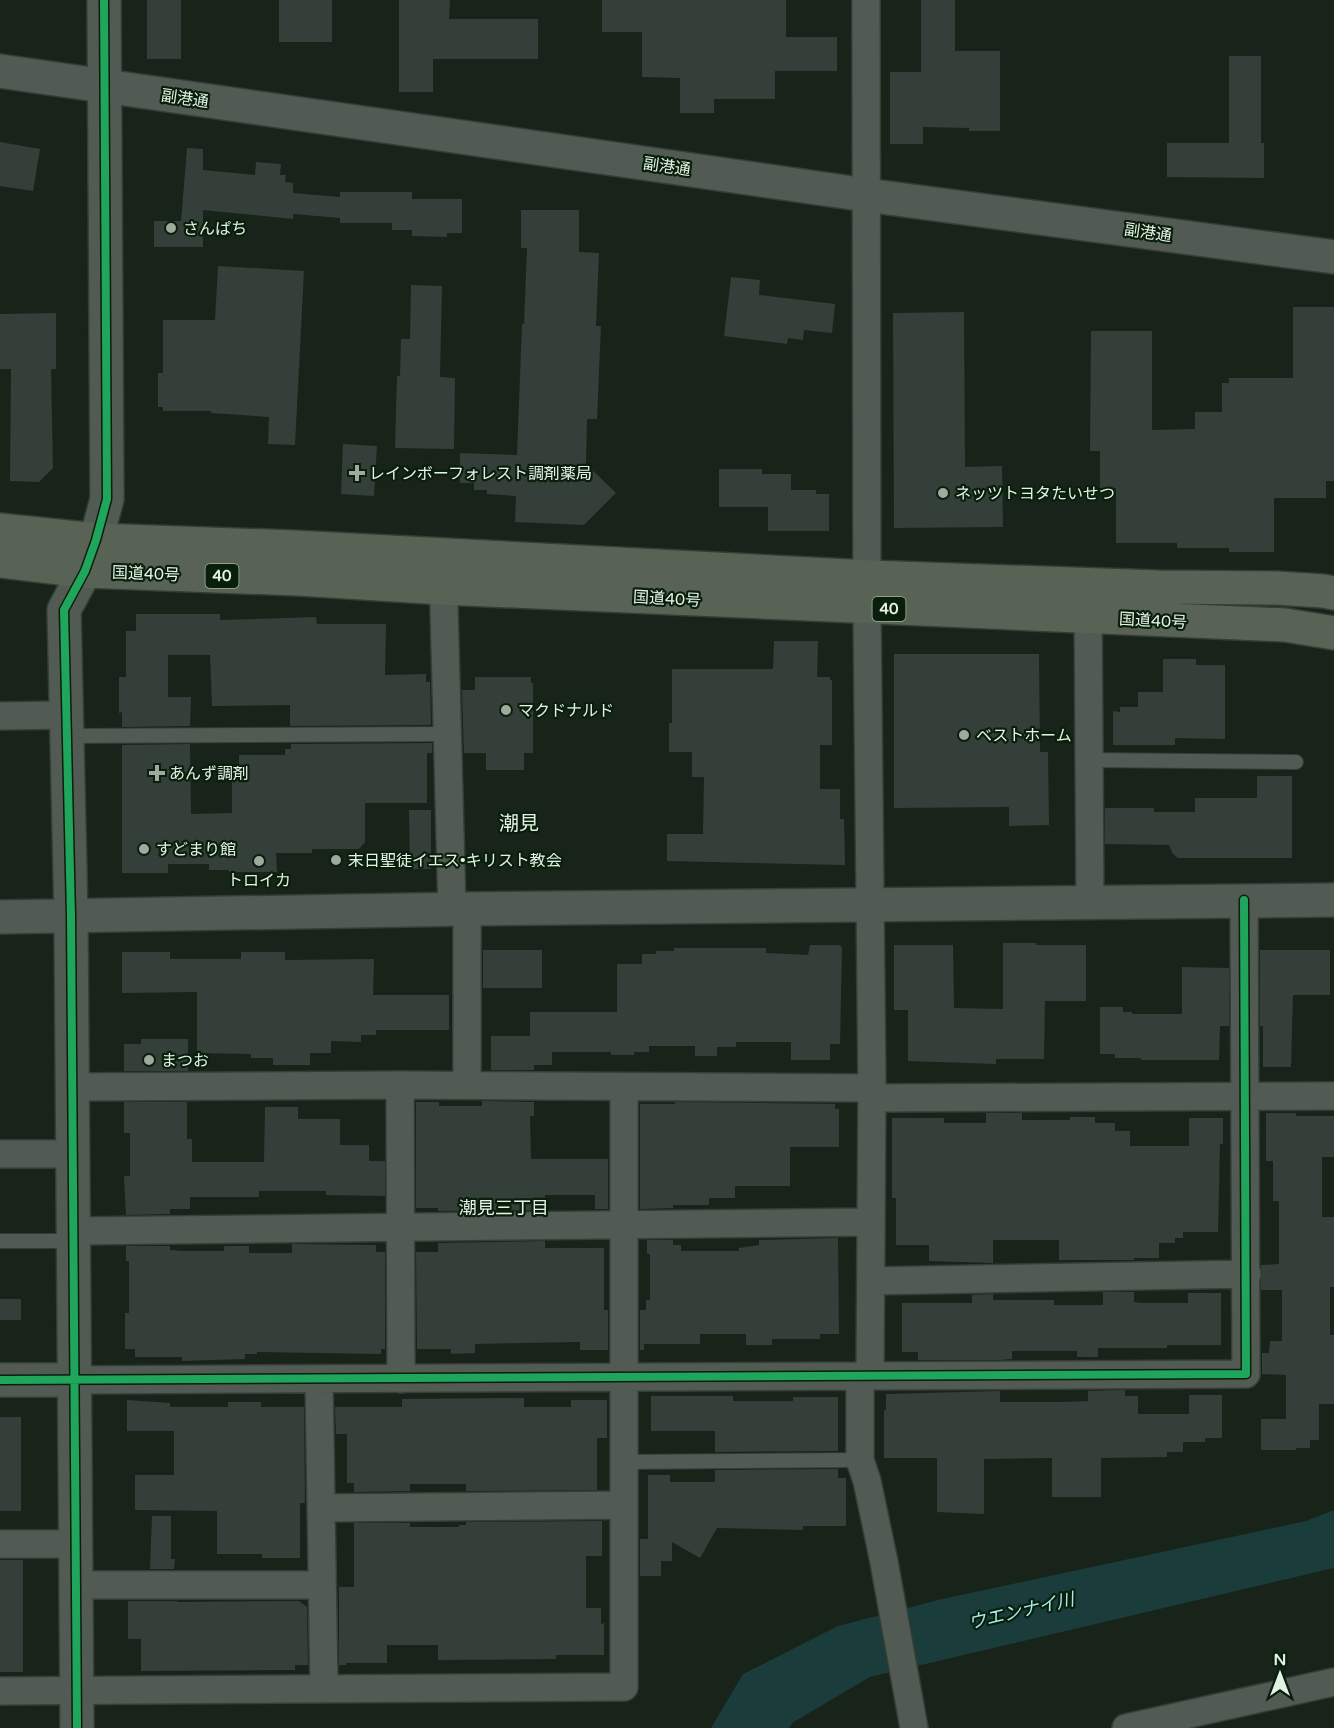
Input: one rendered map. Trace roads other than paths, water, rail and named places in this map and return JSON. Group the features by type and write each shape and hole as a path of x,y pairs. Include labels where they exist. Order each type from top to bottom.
{"highway":[{"name":"国道40号","path":"0,530 96,540 443,555 867,592"},
{"name":"国道40号","path":"0,561 85,571 299,579 444,588 867,592 1088,600 1334,633"},
{"name":"国道40号","path":"1088,600 1276,588 1334,593"}],"street":[{"path":"77,1728 71,916 64,610 85,571 107,499 104,0"},
{"path":"866,0 867,592 872,1093 871,1281 860,1460 867,1481 884,1562 914,1725"},
{"name":"副港通","path":"0,71 866,195 1334,257"},
{"path":"443,555 449,734 460,909 467,1085"},
{"path":"1088,600 1090,903"},
{"path":"0,716 66,725"},
{"path":"0,1380 1246,1374 1244,900"},
{"path":"0,917 460,909 1334,900"},
{"path":"400,1085 401,1379"},
{"path":"72,1087 467,1085 872,1093 1334,1096"},
{"path":"0,1691 624,1687 624,1087"},
{"path":"0,1154 73,1154"},
{"path":"74,1236 871,1222"},
{"path":"871,1281 1247,1274"},
{"path":"319,1379 324,1689"},
{"path":"321,1508 624,1505"},
{"path":"0,1544 77,1544"},
{"path":"77,1585 322,1585"},
{"path":"1126,1728 1334,1682"}],"lane":[{"path":"66,725 449,734"},
{"path":"1089,760 1296,762"},
{"path":"0,1241 74,1236"},
{"path":"624,1462 860,1460"}],"water":[{"name":"ウエンナイ川","path":"1334,1510 1334,1568 870,1677 792,1723 789,1728 711,1728 743,1674 838,1626 942,1599 1306,1521"}],"place":[{"name":"さんぱち","path":"171,228"},
{"name":"レインボーフォレスト調剤薬局","path":"357,473"},
{"name":"ネッツトヨタたいせつ","path":"943,493"},
{"name":"マクドナルド","path":"506,710"},
{"name":"ベストホーム","path":"964,735"},
{"name":"あんず調剤","path":"157,773"},
{"name":"すどまり館","path":"144,849"},
{"name":"末日聖徒イエス•キリスト教会","path":"336,860"},
{"name":"トロイカ","path":"259,861"},
{"name":"まつお","path":"149,1060"}],"district":[{"name":"潮見","path":"519,823"},
{"name":"潮見三丁目","path":"504,1208"}]}
